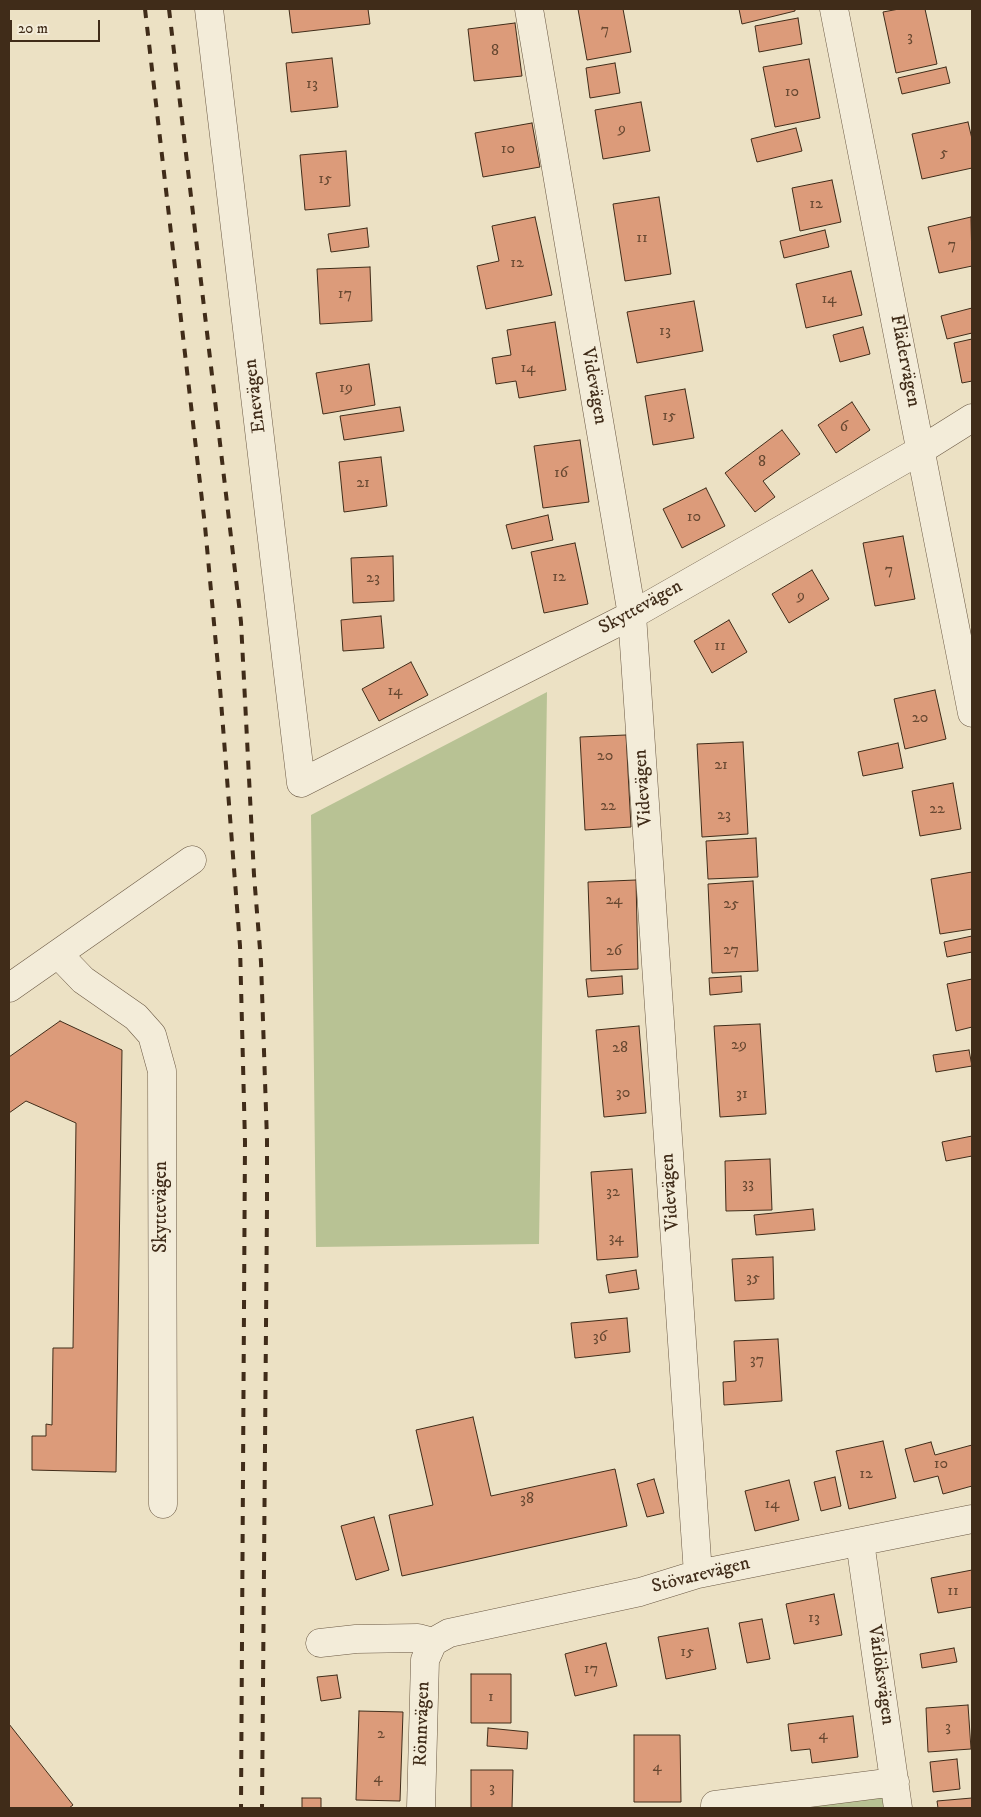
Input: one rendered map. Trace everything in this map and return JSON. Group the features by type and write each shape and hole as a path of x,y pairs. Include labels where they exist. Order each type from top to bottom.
{"street":[{"name":"Enevägen","path":"209,9 301,783"},
{"name":"Videvägen","path":"529,9 632,615 698,1574"},
{"name":"Flädervägen","path":"834,9 972,713"},
{"name":"Skyttevägen","path":"301,783 632,615 921,450 972,418"},
{"path":"9,988 192,860"},
{"name":"Skyttevägen","path":"58,954 83,980 136,1017 152,1035 162,1071 163,1504"},
{"name":"Stövarevägen","path":"433,1642 449,1633 640,1592 698,1574 972,1519"},
{"name":"Vårlöksvägen","path":"860,1542 897,1795"},
{"path":"320,1643 356,1639 418,1638 433,1642"},
{"name":"Rönnvägen","path":"421,1808 425,1660 433,1642"},
{"path":"715,1808 715,1805 897,1795"}],"green space":[{"path":"547,692 539,1244 316,1247 311,815"},
{"path":"883,1796 885,1808 795,1808"}],"building":[{"path":"289,9 368,9 370,24 292,33"},
{"path":"578,9 623,9 631,52 587,60"},
{"path":"739,9 795,9 795,11 742,24"},
{"path":"899,9 925,9 937,64 896,73 883,12"},
{"path":"798,18 802,44 759,52 755,26"},
{"path":"515,23 522,76 474,81 468,29"},
{"path":"332,58 338,107 291,112 286,63"},
{"path":"809,59 820,118 775,127 763,67"},
{"path":"615,63 620,93 590,98 586,68"},
{"path":"946,67 950,83 902,94 898,78"},
{"path":"641,102 650,151 603,159 595,110"},
{"path":"968,122 972,139 972,168 922,179 912,134"},
{"path":"532,123 540,167 483,177 475,133"},
{"path":"796,128 802,151 757,162 751,139"},
{"path":"346,151 350,206 305,210 300,155"},
{"path":"832,180 841,222 800,231 792,188"},
{"path":"659,197 671,274 625,281 613,204"},
{"path":"535,217 552,295 486,309 477,266 499,261 492,226"},
{"path":"971,217 972,266 939,273 928,227"},
{"path":"367,228 369,247 331,252 328,234"},
{"path":"825,230 829,247 784,258 780,241"},
{"path":"370,267 372,321 320,324 317,269"},
{"path":"851,271 862,315 806,328 796,284"},
{"path":"694,301 703,351 637,363 627,312"},
{"path":"972,308 972,333 947,339 941,316"},
{"path":"555,322 566,390 519,398 516,381 496,384 492,358 511,355 507,330"},
{"path":"863,327 870,354 840,362 833,335"},
{"path":"972,339 972,381 962,383 954,343"},
{"path":"369,364 375,405 323,414 316,373"},
{"path":"685,389 694,438 653,445 645,396"},
{"path":"852,402 870,430 836,453 818,425"},
{"path":"400,407 404,431 344,440 340,416"},
{"path":"782,430 800,454 763,481 775,497 755,512 725,473"},
{"path":"580,440 589,502 543,508 534,446"},
{"path":"381,457 387,506 344,512 339,462"},
{"path":"706,488 725,526 682,548 663,509"},
{"path":"548,515 553,540 512,549 506,525"},
{"path":"903,536 915,599 875,606 863,543"},
{"path":"575,543 588,604 544,613 531,552"},
{"path":"393,556 394,601 353,603 351,558"},
{"path":"812,570 829,599 789,623 772,594"},
{"path":"381,616 384,648 343,651 341,620"},
{"path":"729,620 747,652 712,673 694,641"},
{"path":"411,662 428,695 379,721 362,689"},
{"path":"935,690 946,739 905,749 894,699"},
{"path":"626,735 631,827 585,830 580,737"},
{"path":"743,742 748,834 702,837 697,744"},
{"path":"898,743 903,768 863,776 858,752"},
{"path":"953,783 961,829 920,836 912,791"},
{"path":"756,838 758,877 708,879 706,841"},
{"path":"972,872 972,929 940,934 931,879"},
{"path":"636,880 638,969 591,971 588,882"},
{"path":"753,881 758,971 712,973 708,884"},
{"path":"972,936 972,952 947,957 944,942"},
{"path":"622,976 623,994 588,997 586,979"},
{"path":"741,976 742,992 710,995 709,978"},
{"path":"972,979 972,1027 956,1031 947,984"},
{"path":"60,1021 122,1050 116,1472 32,1470 32,1436 46,1436 46,1424 52,1425 53,1348 73,1348 76,1123 26,1101 9,1113 9,1057"},
{"path":"760,1024 766,1114 720,1117 714,1026"},
{"path":"639,1026 646,1113 604,1117 596,1030"},
{"path":"969,1050 972,1066 936,1072 933,1055"},
{"path":"972,1136 972,1156 946,1161 942,1142"},
{"path":"770,1159 772,1210 726,1211 725,1161"},
{"path":"632,1169 638,1257 597,1260 591,1172"},
{"path":"813,1209 815,1230 756,1235 754,1215"},
{"path":"773,1257 774,1299 735,1301 732,1259"},
{"path":"636,1270 639,1289 609,1293 606,1275"},
{"path":"627,1318 630,1352 575,1358 571,1323"},
{"path":"778,1339 782,1401 724,1405 723,1382 736,1381 734,1341"},
{"path":"473,1417 491,1496 615,1469 627,1526 402,1576 389,1515 433,1505 416,1430"},
{"path":"883,1441 896,1498 849,1509 836,1451"},
{"path":"931,1442 935,1455 972,1445 972,1486 943,1494 938,1476 914,1482 905,1449"},
{"path":"835,1477 841,1506 821,1511 814,1482"},
{"path":"654,1479 664,1513 647,1517 637,1484"},
{"path":"789,1480 799,1520 755,1531 745,1491"},
{"path":"374,1517 389,1570 356,1580 341,1526"},
{"path":"972,1570 972,1607 938,1613 931,1578"},
{"path":"834,1594 842,1635 794,1644 786,1604"},
{"path":"762,1619 770,1659 747,1663 739,1623"},
{"path":"708,1628 716,1669 666,1679 658,1637"},
{"path":"606,1643 617,1686 575,1696 565,1654"},
{"path":"954,1648 957,1662 922,1668 920,1654"},
{"path":"471,1674 511,1674 511,1723 471,1723"},
{"path":"337,1675 341,1698 321,1701 317,1677"},
{"path":"968,1705 971,1749 928,1752 926,1708"},
{"path":"359,1711 403,1712 400,1801 356,1800"},
{"path":"853,1716 858,1757 812,1763 810,1749 791,1751 788,1724"},
{"path":"9,1724 73,1805 69,1808 9,1808"},
{"path":"488,1728 528,1732 527,1749 487,1746"},
{"path":"634,1735 680,1735 681,1802 634,1802"},
{"path":"957,1759 960,1789 933,1792 930,1762"},
{"path":"471,1770 513,1770 512,1808 471,1808"},
{"path":"302,1798 321,1798 321,1808 302,1808"},
{"path":"972,1798 972,1808 938,1808 937,1801"}],"railway":[{"path":"145,9 205,526 240,946 245,1142 241,1808"},
{"path":"169,9 241,622 254,875 261,962 267,1140 262,1808"}]}
